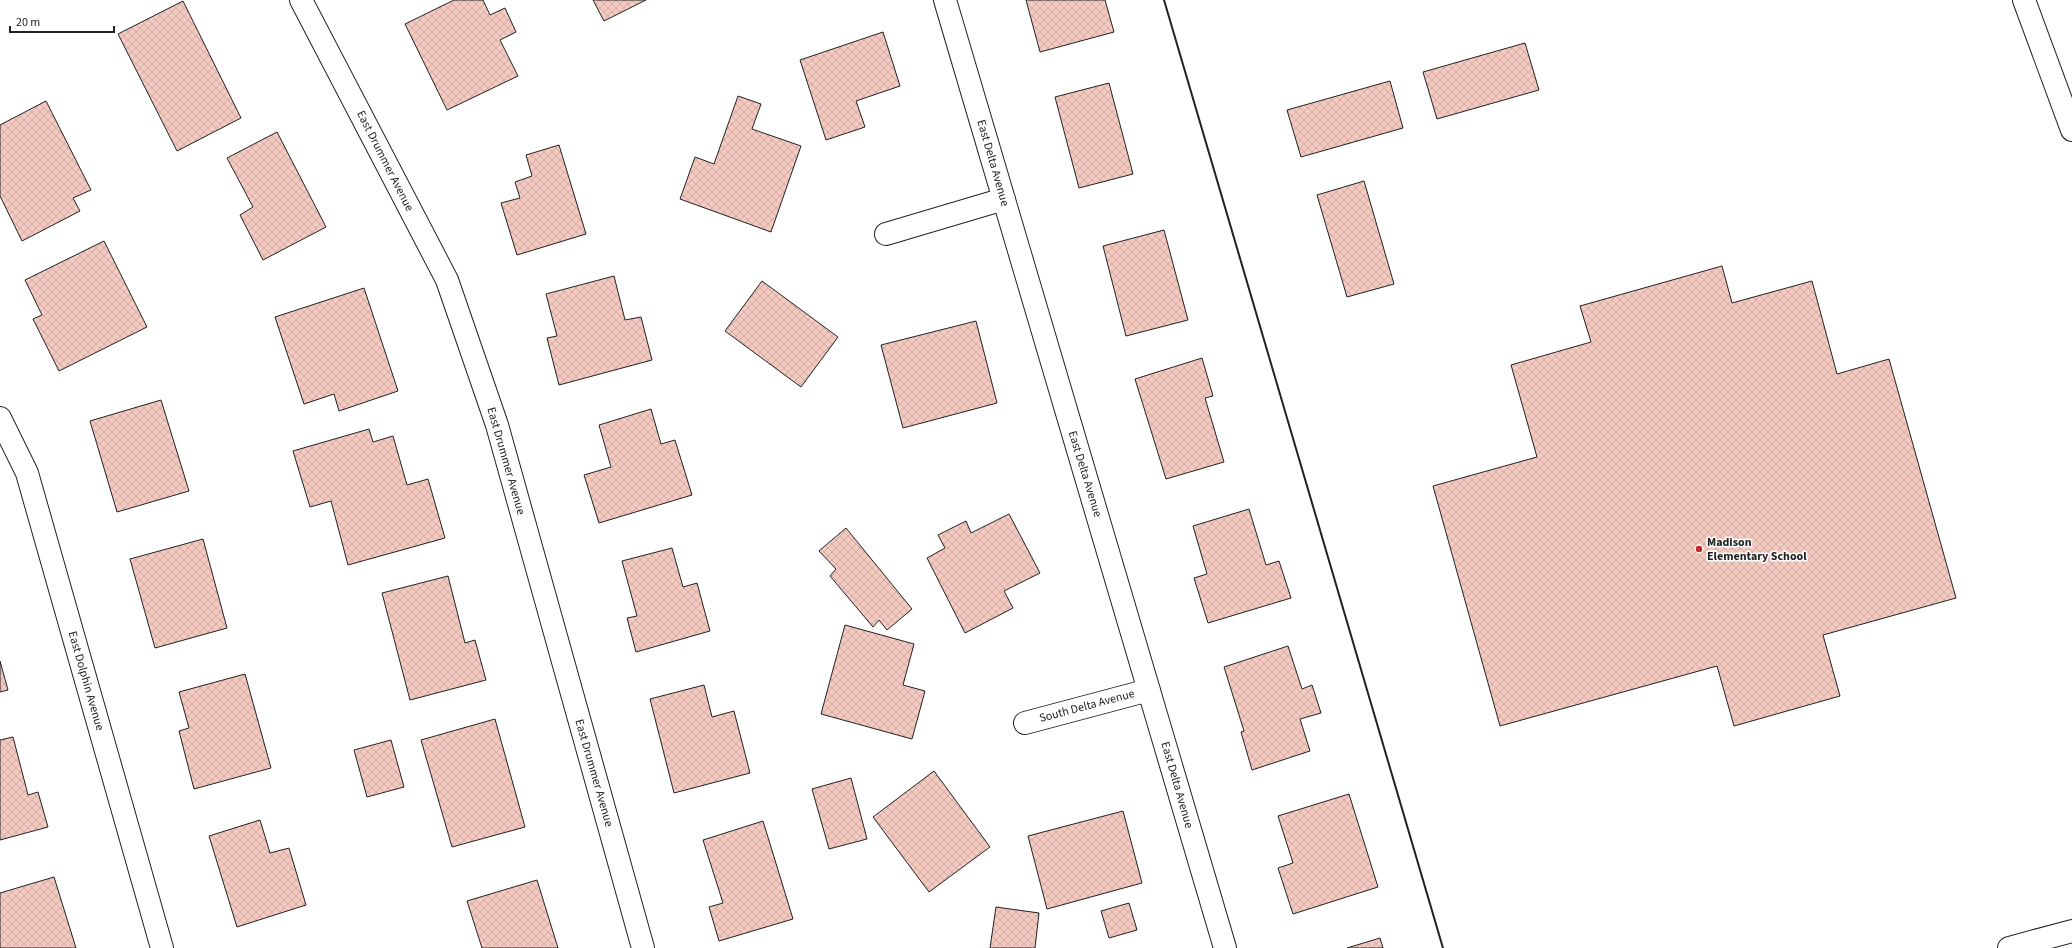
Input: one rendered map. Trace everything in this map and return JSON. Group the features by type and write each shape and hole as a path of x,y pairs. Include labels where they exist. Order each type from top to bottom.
{"street":[{"name":"East Drummer Avenue","path":"301,0 447,280 497,425 643,948"},
{"name":"East Delta Avenue","path":"945,0 1225,948"},
{"path":"2024,0 2072,130"},
{"path":"886,234 1004,199"},
{"name":"East Dolphin Avenue","path":"0,418 27,473 162,948"},
{"name":"South Delta Avenue","path":"1026,723 1149,690"},
{"path":"2010,948 2072,931"}],"building":[{"path":"454,0 483,0 490,15 505,8 516,32 500,40 518,76 447,110 405,24"},
{"path":"593,0 646,0 604,21"},
{"path":"1026,0 1105,0 1114,32 1040,52"},
{"path":"183,1 241,118 177,151 118,34"},
{"path":"883,32 900,86 856,101 865,127 826,140 800,60"},
{"path":"1525,43 1539,90 1437,119 1423,72"},
{"path":"1390,81 1403,128 1301,157 1287,110"},
{"path":"1109,83 1133,174 1079,188 1055,97"},
{"path":"738,96 761,104 752,129 801,146 771,232 680,199 695,157 714,164"},
{"path":"46,101 91,190 73,198 80,211 22,241 0,196 0,125"},
{"path":"277,132 326,227 263,260 240,215 253,207 227,158"},
{"path":"559,145 586,234 517,255 501,203 520,198 515,182 532,176 526,155"},
{"path":"1364,181 1394,284 1347,297 1317,195"},
{"path":"1164,230 1188,320 1126,336 1103,246"},
{"path":"104,241 147,327 59,371 33,319 42,315 25,280"},
{"path":"1722,266 1732,303 1812,281 1837,374 1889,359 1956,598 1823,635 1840,696 1734,726 1717,666 1500,726 1433,486 1537,457 1511,365 1591,342 1580,306"},
{"path":"614,276 625,320 641,317 652,360 559,385 547,338 557,336 546,294"},
{"path":"762,281 838,337 801,387 725,331"},
{"path":"364,288 398,391 339,411 334,394 304,404 275,317"},
{"path":"976,321 997,403 903,428 881,345"},
{"path":"1202,358 1213,396 1205,398 1224,462 1166,479 1135,379"},
{"path":"161,400 189,491 117,512 90,421"},
{"path":"651,409 661,444 675,440 692,495 599,523 584,475 611,467 599,425"},
{"path":"369,429 373,442 393,436 407,485 428,479 445,538 348,565 331,501 310,507 293,451"},
{"path":"1249,509 1266,565 1279,561 1291,598 1208,623 1194,578 1207,574 1193,526"},
{"path":"1009,514 1040,573 1004,591 1013,608 965,633 927,558 945,548 938,535 966,521 971,533"},
{"path":"846,528 912,609 887,630 879,620 873,627 830,576 836,569 819,551"},
{"path":"203,539 227,628 155,648 130,559"},
{"path":"672,548 683,587 697,583 710,631 636,652 627,618 637,616 622,561"},
{"path":"448,576 465,643 475,640 486,680 410,700 382,593"},
{"path":"845,625 914,644 903,685 925,691 912,739 821,714"},
{"path":"1288,646 1302,689 1312,685 1321,713 1300,719 1310,751 1252,770 1241,732 1244,731 1224,667"},
{"path":"0,661 8,690 0,692"},
{"path":"245,674 271,768 194,789 179,731 189,728 179,692"},
{"path":"704,685 712,717 734,711 750,773 674,793 650,699"},
{"path":"495,719 525,827 452,847 421,740"},
{"path":"13,737 28,795 38,792 48,827 0,840 0,740"},
{"path":"391,740 404,787 367,797 354,750"},
{"path":"934,771 990,847 929,892 873,817"},
{"path":"851,778 867,839 829,849 812,789"},
{"path":"1349,794 1378,887 1293,914 1278,868 1293,863 1278,816"},
{"path":"1123,811 1142,883 1047,909 1028,836"},
{"path":"260,820 270,853 289,848 306,905 237,927 209,836"},
{"path":"763,821 793,919 719,941 709,907 723,903 703,840"},
{"path":"54,877 76,948 0,948 0,893"},
{"path":"537,880 558,948 482,948 467,901"},
{"path":"1129,903 1137,930 1109,938 1101,911"},
{"path":"996,907 1039,913 1035,948 990,948"},
{"path":"1380,938 1383,948 1347,948"}],"wall":[{"path":"1164,0 1443,948"}],"place":[{"name":"Madison Elementary School","path":"1699,549"}]}
